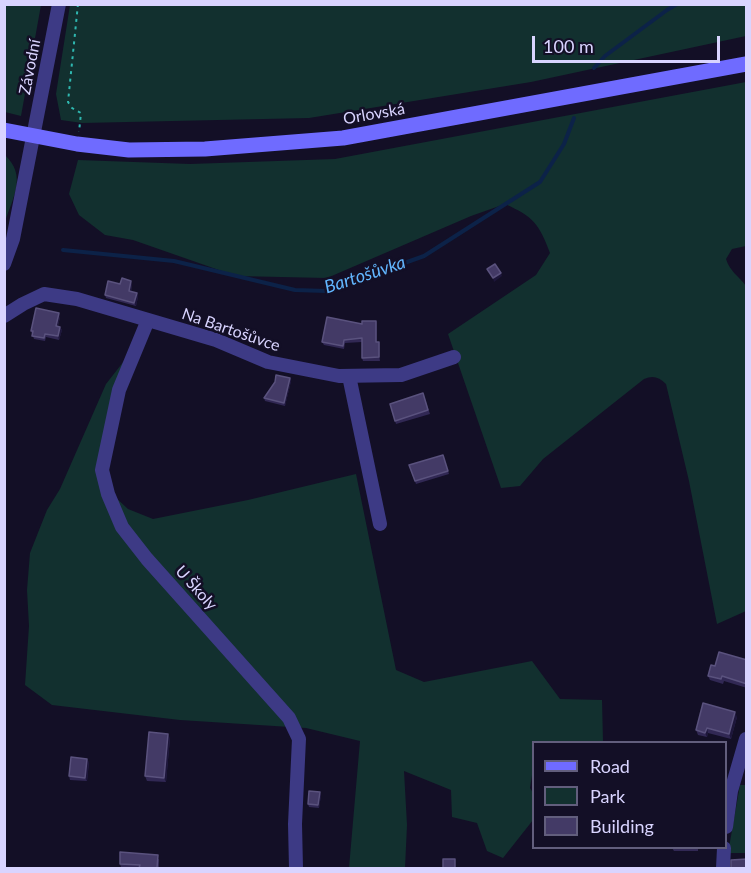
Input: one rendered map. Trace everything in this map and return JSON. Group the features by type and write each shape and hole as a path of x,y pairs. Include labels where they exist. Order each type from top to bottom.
{"street":[{"name":"Závodní","path":"4,264 13,239 58,4"},
{"name":"Orlovská","path":"4,130 77,144 129,150 205,149 342,138 747,64"},
{"name":"Na Bartošůvce","path":"4,316 22,304 44,294 77,299 216,340 268,362 339,376 401,375 454,357"},
{"name":"U Školy","path":"148,320 119,390 102,470 122,527 289,718 299,739 295,824 296,868"},
{"path":"349,376 380,524"},
{"path":"727,820 731,791 747,739"},
{"path":"723,868 724,849"}],"path":[{"path":"77,144 81,113 72,108 68,102 78,4"}],"green space":[{"path":"5,4 41,5 21,116 5,112"},
{"path":"746,4 746,36 531,82 309,118 82,123 61,120 56,94 70,5"},
{"path":"746,82 746,246 732,249 726,259 732,271 746,286 746,611 717,624 689,481 666,384 661,380 656,377 644,379 543,459 520,486 501,488 448,334 536,275 550,253 539,228 523,213 505,204 471,216 327,278 236,276 133,240 105,235 79,215 69,194 78,160 190,164 335,159"},
{"path":"5,155 12,163 17,179 5,222"},
{"path":"124,361 98,468 113,495 128,509 153,519 248,500 356,474 396,670 424,682 532,661 560,699 602,700 603,741 532,741 530,788 532,821 503,858 487,851 477,823 452,817 451,790 404,771 407,825 405,868 349,868 360,741 306,728 180,720 52,705 25,685 30,553 47,510 60,489 106,384"},
{"path":"740,785 746,785 746,853 728,853"}],"building":[{"path":"495,264 501,273 493,278 487,269"},
{"path":"122,278 131,281 129,291 137,293 134,303 105,295 108,281 120,284"},
{"path":"36,308 59,313 56,326 60,327 58,336 45,334 44,338 32,336"},
{"path":"327,317 362,324 362,321 376,321 379,357 362,358 362,338 344,340 343,346 322,342"},
{"path":"276,375 290,378 284,403 264,398 275,382"},
{"path":"423,393 428,410 395,421 390,404"},
{"path":"443,455 448,471 415,481 409,465"},
{"path":"719,652 747,660 747,684 722,676 721,679 708,676 711,665 715,666"},
{"path":"703,703 735,712 729,734 707,728 705,733 696,730"},
{"path":"149,732 168,734 164,778 145,776"},
{"path":"71,757 87,759 85,778 69,776"},
{"path":"309,791 320,792 318,805 308,804"},
{"path":"120,852 158,855 157,868 139,868 140,865 120,864"},
{"path":"443,859 455,859 455,868 443,868"},
{"path":"747,859 747,868 731,868 731,860"}],"waterway":[{"name":"Bartošůvka","path":"594,68 605,56 677,4"},
{"name":"Bartošůvka","path":"63,250 174,261 295,290 326,291 424,256 540,182 564,144 574,118"}]}
